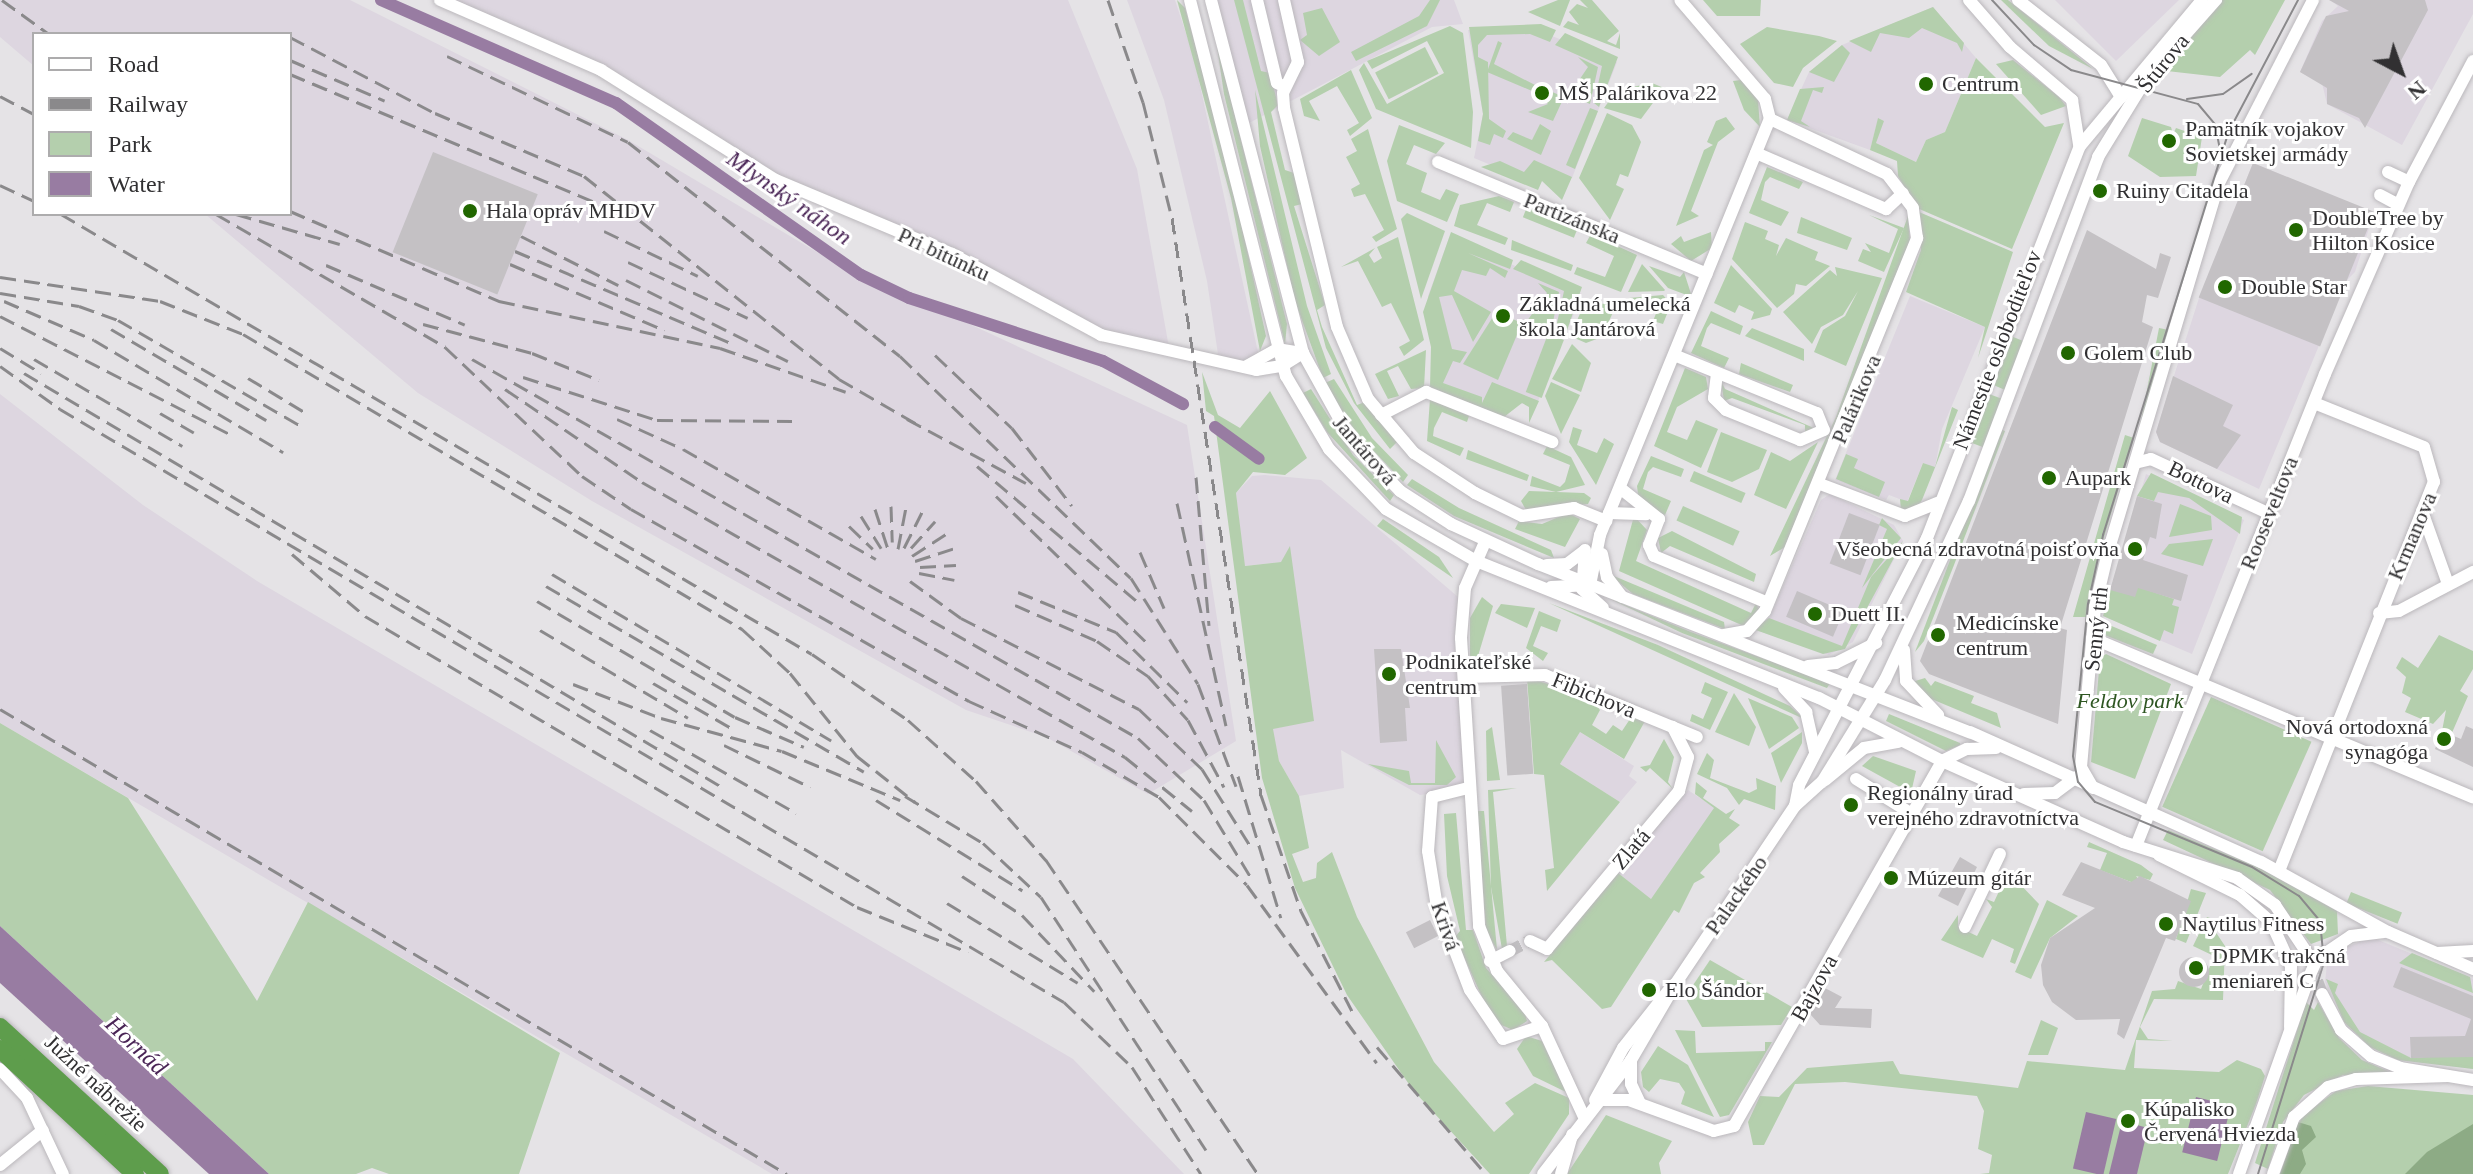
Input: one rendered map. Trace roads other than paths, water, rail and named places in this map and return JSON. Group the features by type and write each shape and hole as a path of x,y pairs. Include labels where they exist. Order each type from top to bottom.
{"highway":[{"name":"Južné nábrežie","path":"0,1027 160,1174"},
{"name":"Južné nábrežie","path":"0,1049 135,1174"}],"street":[{"name":"Pri bitúnku","path":"440,0 601,70 776,180 952,254 1101,335 1245,367 1282,366"},
{"name":"Jantárová","path":"1190,0 1282,366 1312,425 1363,488 1405,522 1476,561 1825,701 1858,702"},
{"name":"Jantárová","path":"1211,0 1303,353 1333,414 1380,472 1429,510 1485,542 1584,585 1836,678 1858,702"},
{"path":"1219,0 1219,25"},
{"path":"1257,0 1277,83 1285,87"},
{"path":"1284,0 1298,57 1285,87 1284,108 1337,327 1363,390 1381,415 1445,476 1516,513 1574,508 1608,517 1649,514"},
{"path":"1584,585 1600,535 1770,119 1765,99 1680,0"},
{"path":"2018,0 2110,73 2121,77 2140,70"},
{"name":"Štúrova","path":"2140,70 2202,0"},
{"name":"Štúrova","path":"2114,130 2146,79 2216,0"},
{"path":"2135,463 2218,185 2313,0"},
{"path":"1975,3 2072,100 2079,127 2076,154"},
{"name":"Rooseveltova","path":"2136,846 2145,812 2199,679 2399,205 2473,61"},
{"name":"Námestie osloboditeľov","path":"1876,643 1938,503 2076,154 2140,70"},
{"path":"2110,73 2120,93 2122,110 2114,130"},
{"path":"1756,153 1886,209 1903,193 1880,171 1770,119"},
{"name":"Námestie osloboditeľov","path":"1885,680 1969,501 2087,183 2114,130"},
{"name":"Partizánska","path":"1438,162 1707,274"},
{"path":"2388,172 2409,182"},
{"name":"Palárikova","path":"1718,636 1747,631 1768,603 1820,484 1916,245 1913,208 1903,193"},
{"path":"2380,195 2399,205"},
{"path":"1245,367 1277,349 1303,353"},
{"path":"1282,366 1303,353"},
{"name":"Palárikova","path":"1674,355 1817,413 1824,430 1800,440 1723,409 1714,398 1717,373"},
{"path":"1381,415 1426,392 1552,442"},
{"name":"Krmanova","path":"2279,871 2330,735 2434,482 2426,448 2314,403"},
{"name":"Bottova","path":"2135,463 2151,459 2268,513"},
{"name":"Senný trh","path":"2081,767 2097,594 2135,463"},
{"path":"1820,484 1889,512 1911,517 1938,503"},
{"path":"1620,488 1659,519 1649,545 1654,556 1768,603"},
{"path":"2422,511 2448,584"},
{"path":"1538,564 1567,564 1600,535"},
{"path":"1600,535 1604,571 1623,598"},
{"name":"Krivá","path":"1485,542 1476,561 1462,614 1468,788 1477,916 1490,961 1542,1026 1584,1117"},
{"path":"1585,550 1584,585 1615,618"},
{"path":"2379,613 2399,611 2473,572"},
{"path":"1533,585 1584,585"},
{"path":"2092,638 2199,679 2473,797"},
{"path":"1805,666 1836,663 1876,643"},
{"path":"1876,643 1862,669 1858,702 1877,727 1942,761 2156,853 2240,895 2271,922 2291,966 2290,1027"},
{"path":"1904,644 1906,681 1943,720"},
{"name":"Fibichova","path":"1465,677 1548,675 1697,737"},
{"name":"Palackého","path":"1543,1174 1595,1101 1631,1060 1676,983 1795,806 1815,752 1829,725 1885,680"},
{"path":"1776,681 1806,712 1815,752"},
{"path":"1858,702 1891,701 1943,720 2072,782 2279,871 2388,932 2473,969"},
{"name":"Palackého","path":"1795,806 1822,782 1850,735 1858,702"},
{"name":"Zlatá","path":"1533,940 1547,949 1679,791 1688,757 1673,727"},
{"path":"1822,782 1864,748 1903,742"},
{"path":"1942,761 1967,749 1999,748"},
{"name":"Bajzova","path":"1595,1101 1640,1103 1714,1131 1737,1123 1942,761"},
{"path":"2014,793 2051,794 2072,782 2081,767 2099,792"},
{"path":"1856,779 1912,814"},
{"name":"Krivá","path":"1468,788 1432,797 1428,851 1436,901 1470,990 1503,1039 1542,1026"},
{"path":"2156,853 2192,860 2256,889 2284,914 2312,956 2309,977 2239,1174"},
{"path":"1965,927 2000,854"},
{"path":"2312,956 2351,936 2388,932"},
{"name":"Krivá","path":"1490,961 1510,951"},
{"path":"2435,953 2473,951"},
{"name":"Palackého","path":"1595,1101 1600,1081 1642,1019 1676,983"},
{"path":"2322,994 2341,1030 2371,1056 2473,1080"},
{"path":"1631,1060 1631,1084 1640,1103"},
{"path":"0,1069 27,1098 63,1174"},
{"path":"2273,1174 2290,1122 2328,1087 2356,1079 2448,1076"},
{"path":"0,1165 43,1130"},
{"name":"Palackého","path":"1561,1174 1572,1135"}],"water":[{"path":"0,926 269,1174 209,1174 0,983"},
{"path":"2196,1097 2231,1106 2217,1161 2182,1152"},
{"path":"2086,1112 2116,1119 2104,1174 2073,1169"},
{"path":"2122,1121 2148,1128 2137,1174 2109,1174"}],"waterway":[{"name":"Mlynský náhon","path":"381,0 616,103 861,275 909,298 1103,361 1183,404"},
{"name":"Mlynský náhon","path":"1215,427 1259,459"}],"tunnel":[{"path":"1510,951 1530,941"},
{"path":"2311,964 2322,994"}],"tram line":[{"path":"1992,0 2034,45 2071,70 2198,104 2215,124 2220,149"},
{"path":"2258,1174 2324,962 2320,921 2299,896 2252,867 2095,802 2078,782 2073,756 2088,604 2103,535 2229,131 2298,0"},
{"path":"2187,99 2223,94 2252,74"}],"railway":[{"path":"2,0 46,32"},
{"path":"1108,0 1143,102 1172,218 1261,795 1301,911 1352,1011"},
{"path":"292,38 435,113 584,176 839,379 917,424"},
{"path":"447,56 628,142 900,356 1131,578 1198,684 1236,786"},
{"path":"292,61 385,101"},
{"path":"292,75 618,212"},
{"path":"0,96 32,113"},
{"path":"0,185 32,200"},
{"path":"292,212 499,301 720,348 846,392"},
{"path":"64,216 812,654 908,720 976,781 1046,860 1258,1174"},
{"path":"219,216 445,347 582,476 631,509 969,701 1082,752 1159,797 1247,885 1377,1063"},
{"path":"243,216 340,244"},
{"path":"604,231 698,276"},
{"path":"521,236 618,285"},
{"path":"515,251 731,343"},
{"path":"628,262 748,318"},
{"path":"510,264 664,330"},
{"path":"326,265 465,325"},
{"path":"0,277 160,301 243,334 742,629 790,673 857,756 915,802"},
{"path":"626,280 788,361"},
{"path":"0,293 79,306 118,320 299,425"},
{"path":"4,301 94,340 283,452"},
{"path":"0,316 233,436"},
{"path":"423,324 532,353 599,380"},
{"path":"111,329 266,420"},
{"path":"0,348 41,373"},
{"path":"935,355 1012,428 1072,506"},
{"path":"34,359 182,446"},
{"path":"472,359 1138,738 1204,800 1253,881"},
{"path":"0,366 60,409 1064,1002 1132,1067 1201,1174"},
{"path":"24,373 722,787"},
{"path":"523,377 657,420 792,421"},
{"path":"248,378 306,413"},
{"path":"505,389 642,482 1125,757 1192,811"},
{"path":"160,413 194,433"},
{"path":"617,419 683,449 876,559"},
{"path":"907,419 1026,483"},
{"path":"977,466 1139,603"},
{"path":"1196,477 1209,625"},
{"path":"996,496 1148,644"},
{"path":"1177,503 1226,726"},
{"path":"891,506 892,542"},
{"path":"898,549 906,507"},
{"path":"875,509 888,549"},
{"path":"904,548 922,512"},
{"path":"861,516 881,548"},
{"path":"911,548 935,521"},
{"path":"849,526 873,549"},
{"path":"912,556 946,534"},
{"path":"915,561 953,549"},
{"path":"1140,552 1164,608"},
{"path":"292,554 365,616 857,907 968,952"},
{"path":"920,567 956,565"},
{"path":"919,573 954,580"},
{"path":"552,574 831,740"},
{"path":"910,581 961,618 1139,709 1202,769 1249,844"},
{"path":"546,586 864,772"},
{"path":"1018,592 1116,632 1187,702"},
{"path":"537,601 735,717 804,747"},
{"path":"1015,605 1097,641 1148,676 1188,720 1224,787"},
{"path":"540,630 688,718"},
{"path":"653,683 733,729"},
{"path":"573,684 661,718 782,751 900,800"},
{"path":"0,709 787,1174"},
{"path":"650,730 796,813"},
{"path":"724,745 810,787"},
{"path":"1238,776 1281,918"},
{"path":"905,796 983,843 1041,897 1206,1150"},
{"path":"876,800 1022,890"},
{"path":"962,876 1022,915 1094,991"},
{"path":"947,903 1078,983"},
{"path":"1377,1047 1486,1174"}],"place":[{"name":"Centrum","path":"1926,84"},
{"name":"MŠ Palárikova 22","path":"1542,93"},
{"name":"Pamätník vojakov Sovietskej armády","path":"2169,141"},
{"name":"Ruiny Citadela","path":"2100,191"},
{"name":"Hala opráv MHDV","path":"470,211"},
{"name":"DoubleTree by Hilton Kosice","path":"2296,230"},
{"name":"Double Star","path":"2225,287"},
{"name":"Základná umelecká škola Jantárová","path":"1503,316"},
{"name":"Golem Club","path":"2068,353"},
{"name":"Aupark","path":"2049,478"},
{"name":"Všeobecná zdravotná poisťovňa","path":"2135,549"},
{"name":"Duett II.","path":"1815,614"},
{"name":"Medicínske centrum","path":"1938,635"},
{"name":"Podnikateľské centrum","path":"1389,674"},
{"name":"Nová ortodoxná synagóga","path":"2444,739"},
{"name":"Regionálny úrad verejného zdravotníctva","path":"1851,805"},
{"name":"Múzeum gitár","path":"1891,878"},
{"name":"Naytilus Fitness","path":"2166,924"},
{"name":"DPMK trakčná meniareň C","path":"2196,968"},
{"name":"Elo Šándor","path":"1649,990"},
{"name":"Kúpalisko Červená Hviezda","path":"2128,1121"}],"park label":[{"name":"Feldov park","path":"2130,701"}],"water label":[{"name":"Hornád","path":"136,1046"}]}
